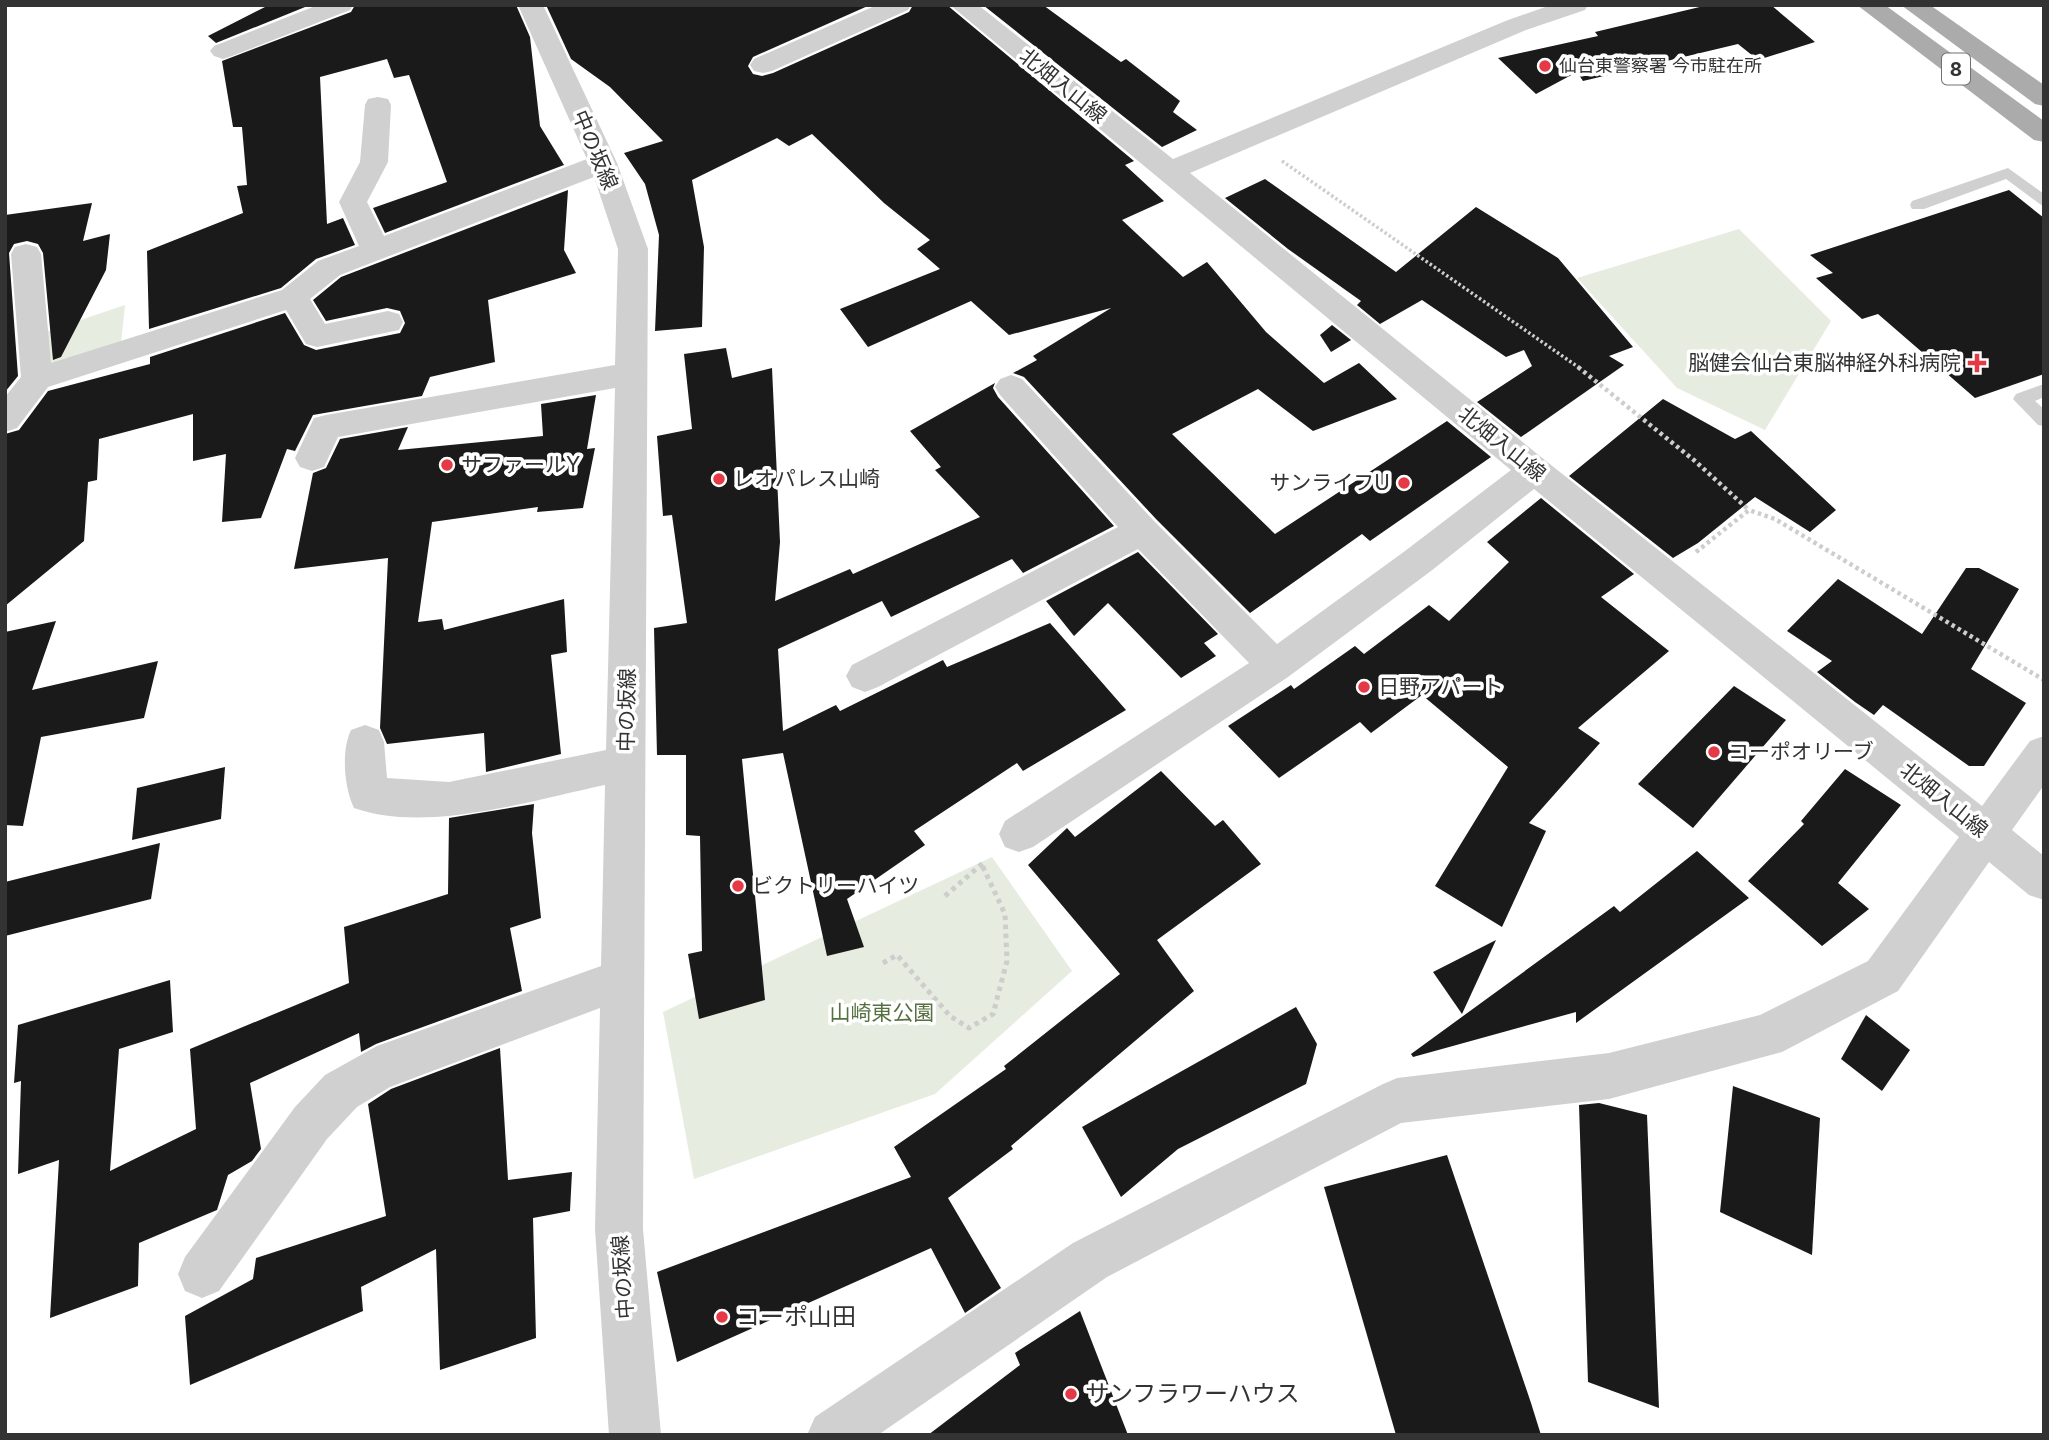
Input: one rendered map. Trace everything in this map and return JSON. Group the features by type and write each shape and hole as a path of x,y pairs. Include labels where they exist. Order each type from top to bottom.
{"main road":[{"name":"8","path":"1869,5 2044,134"},
{"name":"8","path":"1913,5 2044,98"}],"street":[{"path":"223,51 341,5"},
{"name":"中の坂線","path":"530,5 604,163 633,249 619,1229 635,1435"},
{"path":"763,65 899,5"},
{"name":"北畑入山線","path":"962,5 1170,171 1534,471 2044,881"},
{"path":"1170,171 1517,25 1576,5"},
{"path":"376,250 353,202 374,162 378,105"},
{"path":"5,420 37,379 293,297 329,268 604,163"},
{"path":"26,254 37,379"},
{"path":"293,297 317,336 388,322"},
{"path":"312,458 326,426 631,374"},
{"path":"1011,387 1142,531 1275,666"},
{"path":"1019,834 1275,666 1534,471"},
{"path":"865,676 1142,531"},
{"path":"365,743 368,794 449,800 626,763"},
{"path":"833,1435 1090,1260 1397,1101 1609,1076 1766,1036 1883,976 2044,753"},
{"path":"202,1274 311,1123 341,1091 377,1069 622,979"}],"lane":[{"path":"1918,205 2008,173 2044,202"},
{"path":"2044,390 2022,399 2044,420"}],"path":[{"path":"1277,157 1496,308 1630,407 1712,474 1749,510 1775,519 2044,680"},
{"path":"1666,576 1749,510"},
{"path":"945,896 1019,834"},
{"path":"883,962 897,954 950,1016 969,1028 993,1014 1007,961 1005,914 982,864"}],"green space":[{"path":"1739,229 1831,321 1765,430 1677,388 1577,278"},
{"path":"125,305 121,343 45,369 45,332"},
{"name":"山崎東公園","path":"992,857 1072,971 935,1094 694,1179 663,1012"}],"building":[{"path":"269,5 310,5 216,43 208,36"},
{"path":"355,5 516,5 530,37 540,126 564,165 385,233 373,208 447,182 409,75 394,78 387,59 320,77 327,224 343,218 355,245 316,259 281,288 149,329 147,251 243,213 237,186 247,185 242,127 233,127 222,61 351,12"},
{"path":"546,5 870,5 753,57 748,66 753,74 762,76 909,12 913,5 947,5 1134,161 1125,165 1164,201 1122,220 1183,277 1207,262 1266,332 1324,383 1359,363 1397,399 1313,431 1258,389 1172,434 1275,534 1447,421 1491,457 1370,541 1362,534 1250,613 1156,519 1024,377 1013,373 1037,360 1033,356 1111,308 1009,335 971,301 868,347 840,309 940,269 917,249 930,240 884,203 812,134 789,146 777,138 692,180 704,247 702,327 655,331 659,235 645,184 624,153 663,141 610,87 571,59"},
{"path":"983,5 1043,5 1121,62 1126,59 1180,101 1173,112 1197,130 1162,147"},
{"path":"1708,5 1771,5 1815,42 1758,60 1738,44 1583,81 1577,72 1536,94 1498,58 1598,36 1595,32"},
{"path":"1265,179 1396,272 1476,207 1558,258 1633,347 1609,356 1624,365 1521,437 1477,402 1532,366 1524,350 1506,357 1422,300 1380,324 1357,305 1361,301 1288,249 1225,198"},
{"path":"568,190 564,250 576,273 488,300 495,362 430,377 422,396 313,415 295,451 287,449 261,518 222,522 226,454 193,461 193,414 99,439 97,480 88,482 84,541 5,606 5,434 19,430 48,391 150,364 150,357 285,313 304,345 316,350 400,333 405,323 400,311 387,308 326,321 313,300 341,277"},
{"name":"脳健会仙台東脳神経外科病院","path":"2009,190 2044,218 2044,374 1975,398 1878,314 1862,319 1816,278 1833,273 1810,255"},
{"path":"92,203 83,241 110,234 106,270 61,357 53,360 43,253 38,244 27,241 14,244 9,253 18,376 5,392 5,215"},
{"path":"1332,325 1351,340 1331,352 1320,335"},
{"path":"726,348 732,378 772,368 780,542 775,601 850,569 853,574 980,517 935,470 941,467 910,431 995,383 993,388 998,397 1114,526 1023,573 1012,559 891,617 882,601 778,649 783,731 836,705 840,711 943,660 947,667 1050,623 1126,710 1023,771 1017,763 914,831 925,845 847,899 864,947 827,956 783,753 742,759 765,1000 699,1019 688,954 702,951 700,836 686,835 686,755 657,755 654,628 687,623 672,515 663,516 657,436 692,429 684,354"},
{"path":"596,395 587,449 595,448 583,508 537,512 538,507 432,522 418,622 442,619 444,630 564,599 567,652 551,655 561,754 486,772 484,733 387,744 380,728 388,558 294,569 313,473 326,468 340,439 408,427 398,450 543,436 541,404"},
{"path":"1663,399 1735,439 1751,431 1836,510 1810,532 1755,497 1698,543 1673,558 1569,476"},
{"path":"1541,498 1634,574 1601,597 1669,651 1578,728 1600,743 1529,823 1546,831 1502,927 1435,886 1508,767 1422,695 1371,733 1360,722 1279,778 1228,726 1291,685 1294,689 1355,646 1364,654 1429,605 1449,621 1509,562 1487,542"},
{"path":"1138,552 1218,634 1204,643 1216,656 1181,678 1108,603 1074,636 1046,601"},
{"path":"1966,568 1979,568 2019,589 1971,669 2026,703 1984,766 1969,766 1883,705 1874,715 1855,702 1817,672 1832,661 1787,631 1838,579 1922,634"},
{"path":"56,621 32,690 158,661 144,718 41,737 23,826 5,825 5,632"},
{"name":"コーポオリーブ","path":"1734,686 1786,720 1693,828 1638,784"},
{"path":"225,767 221,819 132,840 137,788"},
{"path":"1845,769 1901,805 1838,883 1869,909 1822,946 1748,881 1804,824 1801,821"},
{"path":"1161,771 1215,826 1223,820 1261,864 1157,940 1194,991 1011,1146 1013,1149 948,1198 1001,1288 965,1313 931,1248 677,1362 657,1272 911,1177 894,1147 1006,1069 1004,1066 1120,974 1028,865 1067,828 1075,837"},
{"path":"534,804 532,833 541,918 510,928 522,991 376,1044 361,1052 359,1033 250,1083 261,1149 252,1161 228,1175 217,1210 139,1243 138,1286 50,1318 59,1160 18,1174 21,1081 14,1083 18,1025 170,980 173,1032 119,1049 110,1171 196,1129 190,1049 349,983 344,927 448,894 449,818"},
{"path":"160,843 151,899 5,936 5,882"},
{"path":"1697,851 1749,898 1576,1023 1576,1012 1413,1057 1411,1054 1614,906 1620,912"},
{"path":"1496,940 1462,1014 1433,972"},
{"path":"1296,1007 1317,1044 1306,1084 1178,1149 1121,1197 1082,1127"},
{"path":"1866,1015 1910,1050 1882,1091 1841,1059"},
{"path":"500,1048 508,1180 572,1172 570,1211 533,1218 536,1338 440,1370 436,1249 361,1287 363,1311 190,1385 185,1316 253,1279 256,1258 386,1216 368,1104 391,1089"},
{"path":"1733,1086 1820,1118 1812,1255 1720,1212"},
{"path":"1599,1103 1647,1115 1659,1408 1588,1382 1579,1105"},
{"path":"1447,1155 1541,1435 1396,1435 1324,1187"},
{"name":"サンフラワーハウス","path":"1080,1311 1128,1435 928,1435 1020,1365 1015,1353"}],"place":[{"name":"仙台東警察署 今市駐在所","path":"1545,66"},
{"name":"脳健会仙台東脳神経外科病院","path":"1977,363"},
{"name":"サファールY","path":"447,465"},
{"name":"レオパレス山崎","path":"719,479"},
{"name":"サンライフU","path":"1404,483"},
{"name":"日野アパート","path":"1364,687"},
{"name":"コーポオリーブ","path":"1714,752"},
{"name":"ビクトリーハイツ","path":"738,886"},
{"name":"コーポ山田","path":"722,1317"},
{"name":"サンフラワーハウス","path":"1071,1394"}]}
